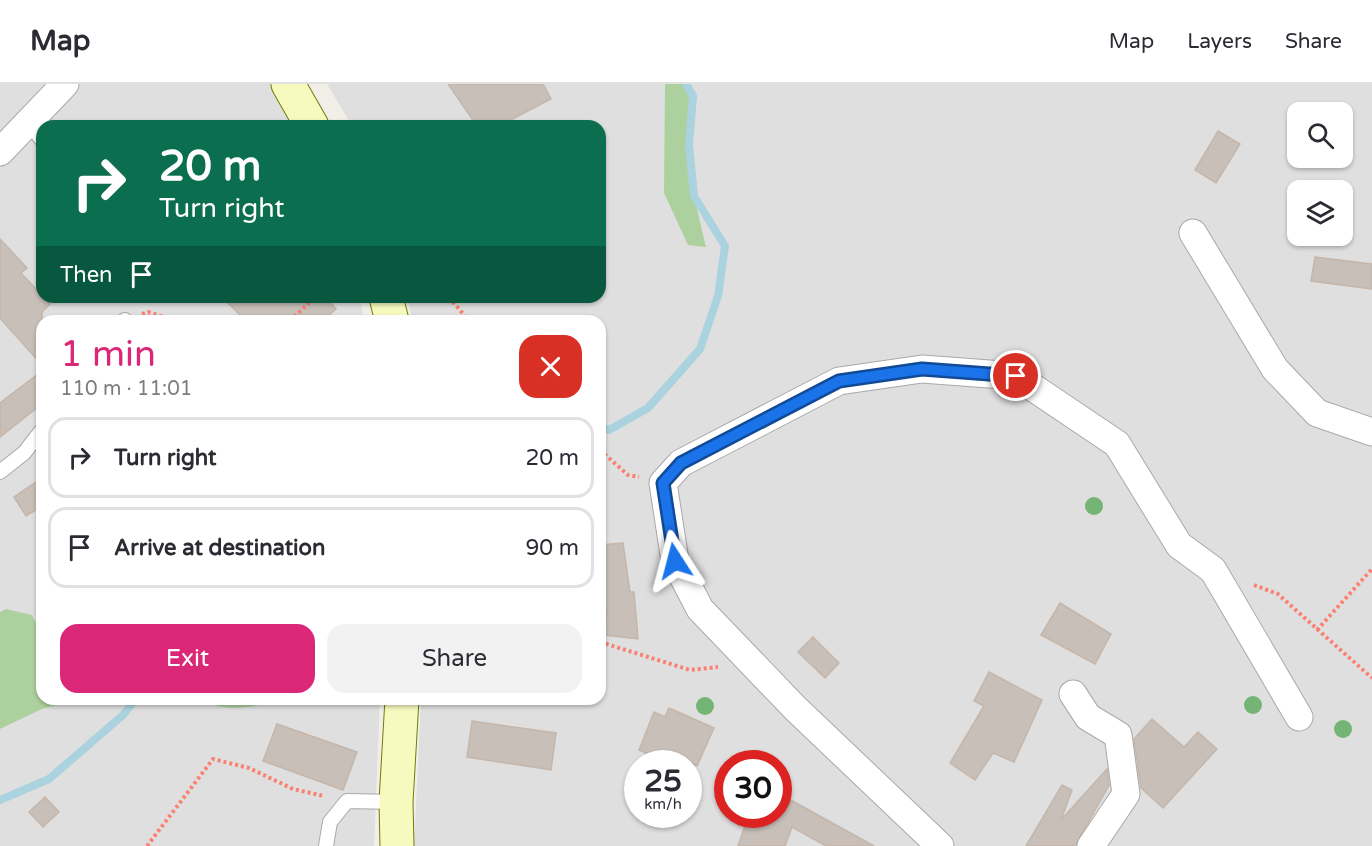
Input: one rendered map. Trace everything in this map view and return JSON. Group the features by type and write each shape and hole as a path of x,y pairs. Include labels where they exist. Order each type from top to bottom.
{"main road":[{"path":"288,84 309,120"},
{"path":"397,846 396,802 402,705"}],"street":[{"path":"42,120 65,84"},
{"path":"0,152 35,131"},
{"path":"1192,233 1275,369 1317,413 1372,432"},
{"path":"940,846 752,663 700,609 675,561 663,483 681,463 839,381 922,369 1016,376 1117,444 1179,545 1213,570 1299,717"},
{"path":"1073,694 1088,717 1118,735 1126,794 1091,846"}],"lane":[{"path":"0,472 24,453 36,438"},
{"path":"326,846 330,822 347,801 396,802"}],"path":[{"path":"296,315 309,303"},
{"path":"454,303 464,315"},
{"path":"139,315 148,312 157,315"},
{"path":"606,455 628,475 663,483"},
{"path":"1317,630 1372,569"},
{"path":"1213,570 1278,594 1372,678"},
{"path":"606,644 690,670 752,663"},
{"path":"147,846 213,759 249,768 293,789 347,801"}],"shaded area":[{"path":"0,84 270,84 291,120 36,120 36,303 360,303 364,315 36,315 36,705 380,705 374,846 0,846"},
{"path":"327,84 1372,84 1372,846 414,846 421,705 606,705 606,315 412,315 408,303 606,303 606,120 348,120"}],"green space":[{"path":"665,84 686,84 690,92 692,100 689,138 691,172 706,247 688,245 664,193"},
{"path":"6,609 32,615 36,623 36,705 56,705 42,709 0,729 0,612"},
{"path":"214,705 256,705 241,708"}],"building":[{"path":"448,84 543,84 551,99 511,120 473,120"},
{"path":"1218,131 1240,144 1216,183 1195,170"},
{"path":"0,239 27,268 21,273 36,289 36,303 50,304 42,315 36,315 36,358 0,318"},
{"path":"1315,257 1372,264 1372,289 1311,281"},
{"path":"228,303 331,303 336,309 329,315 240,315"},
{"path":"36,376 36,409 0,437 0,403"},
{"path":"36,482 36,510 26,516 14,497"},
{"path":"623,543 630,592 634,592 638,639 606,635 606,544"},
{"path":"1060,603 1111,634 1095,664 1041,635"},
{"path":"813,637 839,663 825,678 798,652"},
{"path":"989,672 1042,700 1014,762 993,753 975,780 950,763 984,706 974,701"},
{"path":"669,708 714,728 702,755 702,750 639,750 654,712 665,717"},
{"path":"1152,719 1184,747 1198,732 1217,749 1163,808 1141,788 1134,739"},
{"path":"472,721 556,733 551,770 467,757"},
{"path":"277,724 357,752 343,790 263,761"},
{"path":"1107,769 1109,785 1075,846 1026,846 1062,785 1072,790 1061,820"},
{"path":"45,797 59,812 43,827 29,812"},
{"path":"792,801 874,846 826,846 792,827"},
{"path":"744,828 792,828 785,846 738,846"}],"waterway":[{"path":"606,429 609,430 648,408 700,349 718,296 725,246 694,196 689,145 693,96 686,84"},
{"path":"0,800 49,779 123,715 131,705"}],"route":[{"path":"675,561 663,483 681,463 839,381 922,369 1016,376"}]}
